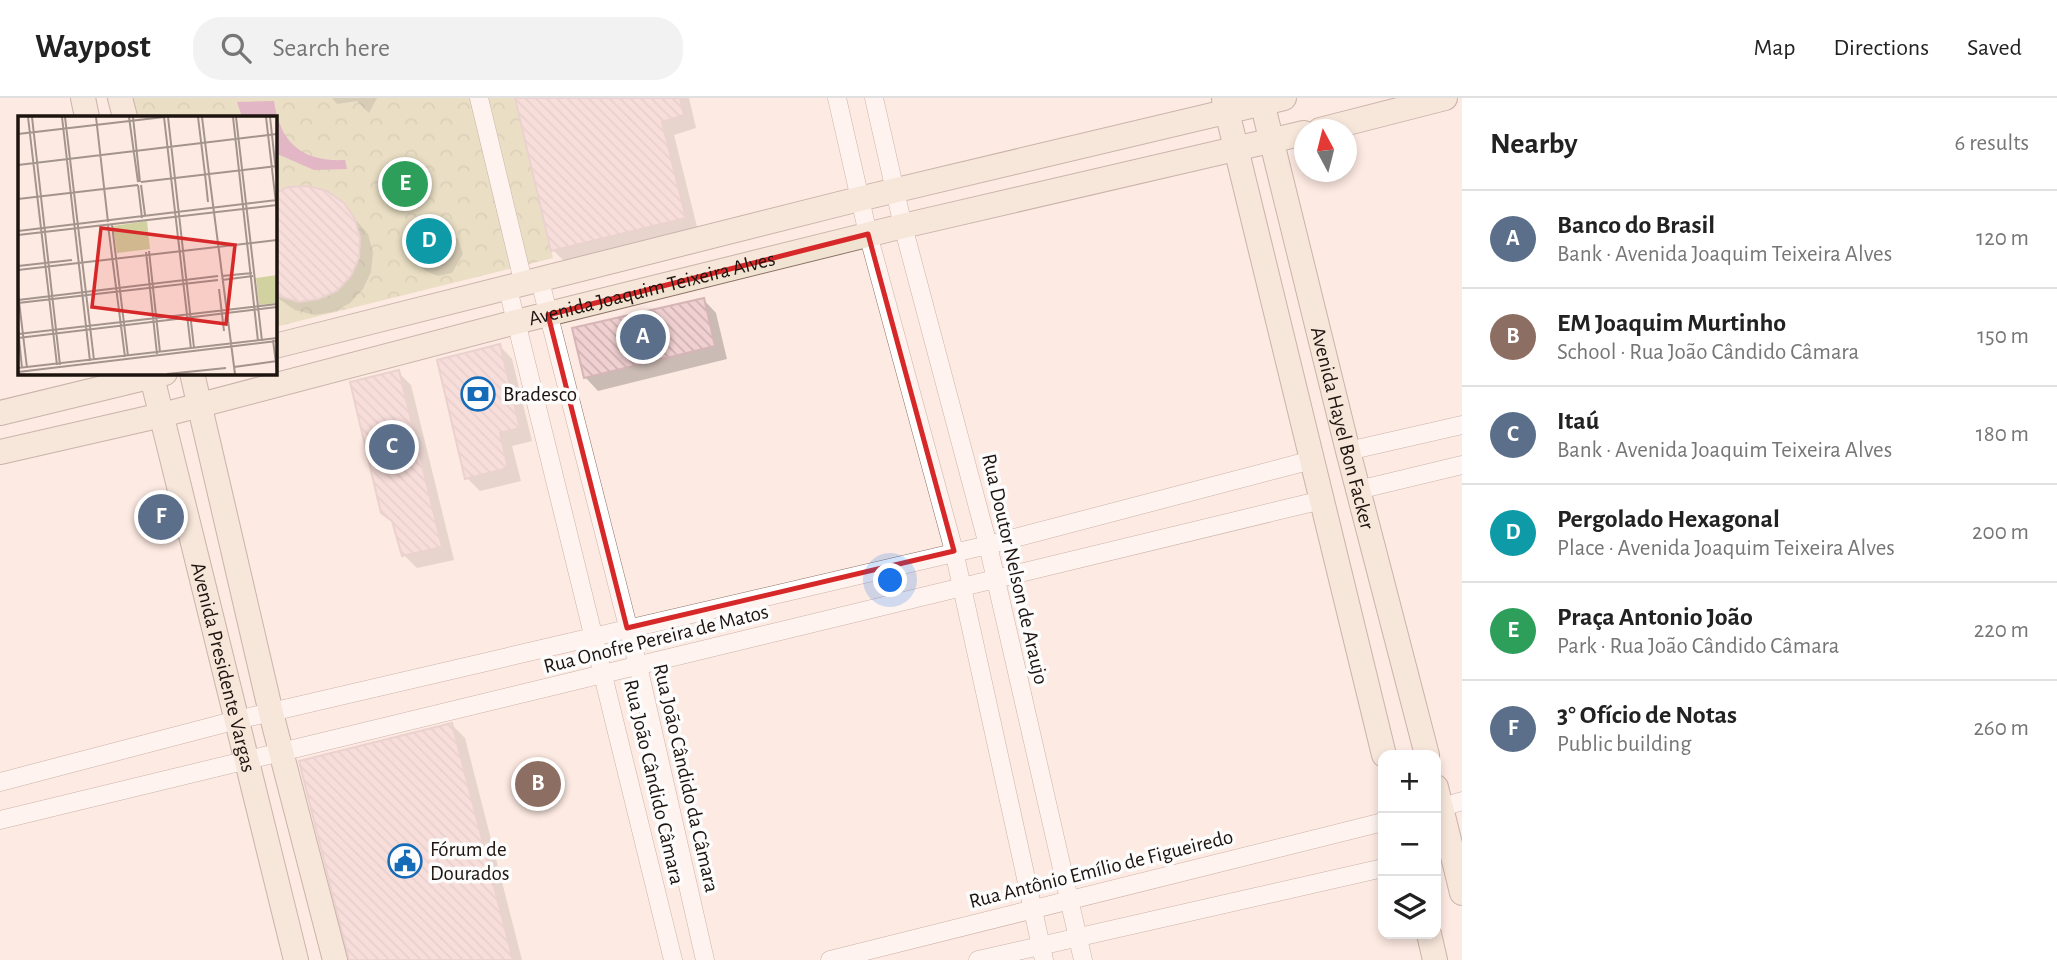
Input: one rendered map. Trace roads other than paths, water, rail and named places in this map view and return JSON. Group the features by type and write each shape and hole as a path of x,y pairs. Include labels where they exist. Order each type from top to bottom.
{"main road":[{"path":"83,98 87,116"},
{"path":"120,98 125,116"},
{"path":"1357,121 1445,98"},
{"name":"Avenida Joaquim Teixeira Alves","path":"276,346 1226,105 1269,100"},
{"name":"Avenida Hayel Bon Facker","path":"1269,100 1270,142 1426,750"},
{"name":"Avenida Hayel Bon Facker","path":"1226,105 1235,152 1383,750"},
{"name":"Avenida Joaquim Teixeira Alves","path":"0,452 162,415 516,322 868,234 1235,152 1294,136"},
{"path":"0,413 156,374"},
{"name":"Avenida Presidente Vargas","path":"156,374 162,415 296,960"},
{"name":"Avenida Presidente Vargas","path":"192,374 271,712 335,960"},
{"path":"1444,801 1450,852 1462,893"},
{"path":"1430,939 1435,960"}],"street":[{"name":"Rua João Cândido Câmara","path":"479,98 524,285 516,322 673,960"},
{"path":"837,98 868,234 954,551 1042,953"},
{"name":"Rua Doutor Nelson de Araujo","path":"874,98 894,191 988,545 1083,960"},
{"name":"Rua João Cândido da Câmara","path":"524,285 548,315 638,666 705,960"},
{"path":"1348,452 1462,425"},
{"name":"Rua Onofre Pereira de Matos","path":"0,782 237,720 988,545 1312,460"},
{"path":"1358,490 1462,465"},
{"name":"Rua Onofre Pereira de Matos","path":"0,820 1322,500"},
{"name":"Rua Antônio Emílio de Figueiredo","path":"830,960 1378,823"},
{"path":"978,960 1042,953 1077,937 1378,869"}],"place":[{"name":"Praça Antonio João","path":"405,184"},
{"name":"Pergolado Hexagonal","path":"429,241"},
{"name":"Banco do Brasil","path":"643,337"},
{"name":"Bradesco","path":"478,394"},
{"name":"Itaú","path":"392,447"},
{"name":"3° Ofício de Notas","path":"161,517"},
{"name":"EM Joaquim Murtinho","path":"538,784"},
{"name":"Fórum de Dourados","path":"405,861"}]}
